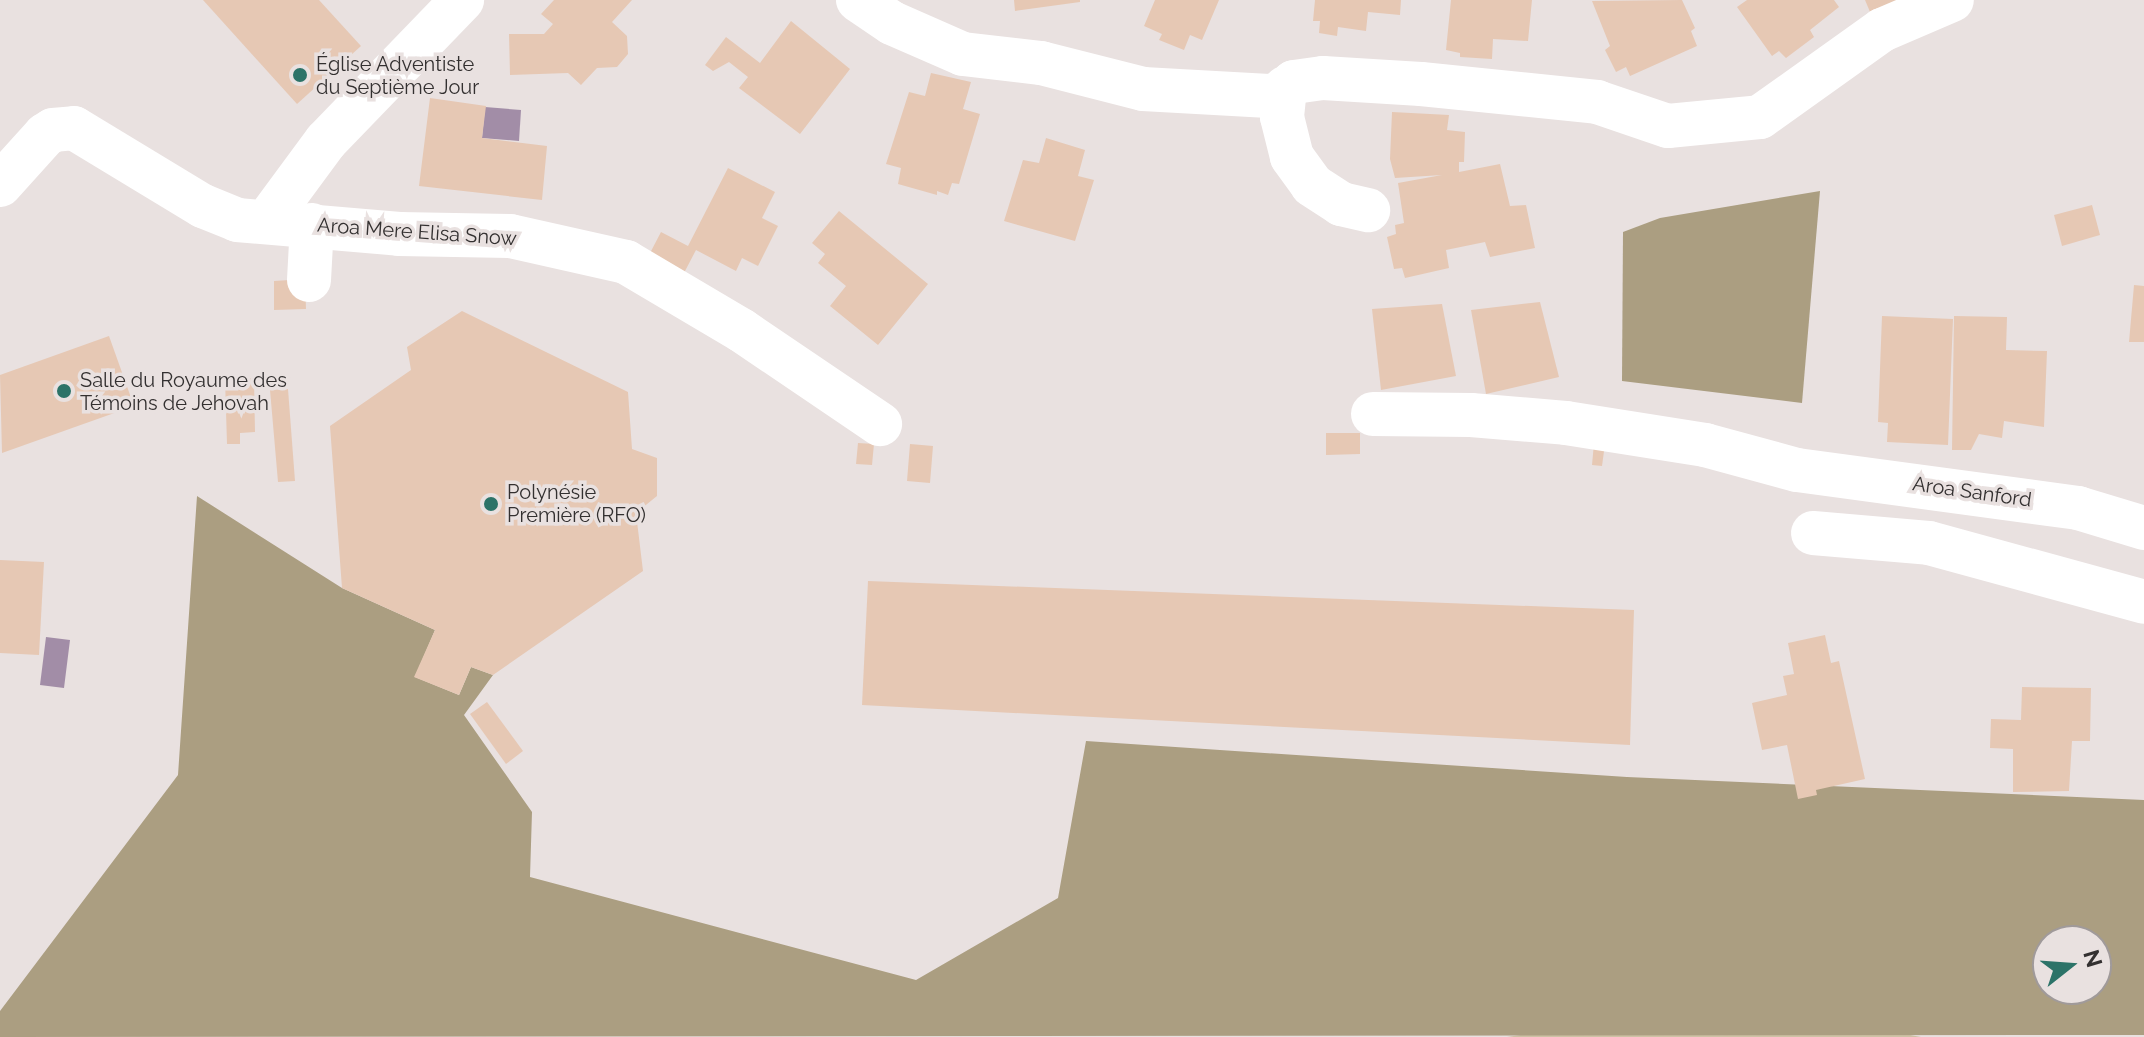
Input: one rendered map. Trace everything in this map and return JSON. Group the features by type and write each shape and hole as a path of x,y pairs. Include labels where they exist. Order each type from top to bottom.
{"street":[{"path":"267,221 326,141 462,0"},
{"path":"858,0 892,23 963,54 1041,63 1143,89 1269,96 1294,82 1323,78 1597,102 1668,126 1760,117 1882,30 1952,0"},
{"path":"1285,88 1282,117 1292,157 1312,185 1341,204 1368,210"},
{"name":"Aroa Mere Elisa Snow","path":"0,185 45,135 53,130 74,128 203,206 237,220 399,234 510,236 566,246 626,262 741,330 880,424"},
{"path":"309,280 312,225"},
{"name":"Aroa Sanford","path":"1373,414 1471,415 1566,423 1705,445 1797,470 2078,508 2144,528"},
{"path":"1813,533 1929,543 2144,602"}],"shaded area":[{"path":"485,107 521,110 519,141 482,138"},
{"path":"1820,191 1802,403 1622,381 1623,232 1660,218"},
{"path":"197,496 342,588 435,630 415,677 459,695 471,667 493,675 464,715 532,812 530,877 916,980 1058,898 1086,741 1627,777 2144,800 2144,1035 0,1037 0,1011 178,775"},
{"path":"46,637 70,640 64,688 40,685"},
{"path":"1528,1034 1905,1034 1921,1037 1507,1037"}],"building":[{"name":"Église Adventiste du Septième Jour","path":"203,0 319,0 361,46 297,104"},
{"path":"554,0 632,0 612,22 627,36 628,54 617,67 597,68 581,85 568,73 510,75 509,34 544,34 553,24 541,14"},
{"path":"1014,0 1080,0 1080,2 1015,11"},
{"path":"1155,0 1219,0 1202,40 1190,35 1184,50 1159,40 1162,34 1144,26"},
{"path":"1315,0 1401,0 1400,15 1368,12 1366,31 1338,27 1337,36 1319,33 1320,21 1313,21"},
{"path":"1451,0 1532,0 1528,41 1493,39 1492,59 1460,57 1460,53 1446,50"},
{"path":"1682,0 1695,28 1691,31 1697,46 1630,76 1626,67 1616,72 1605,50 1610,46 1592,1"},
{"path":"1747,0 1834,0 1839,7 1810,30 1814,37 1786,58 1779,51 1772,56 1737,7"},
{"path":"1865,0 1916,0 1873,19"},
{"path":"791,21 850,69 800,134 739,88 748,77 729,62 713,71 705,65 726,37 760,63"},
{"path":"931,73 971,82 963,109 980,114 959,184 952,183 948,195 898,184 901,168 886,164 909,92 925,96"},
{"path":"430,98 486,106 482,138 547,146 542,200 419,186"},
{"path":"1392,112 1449,115 1447,130 1465,132 1464,162 1459,162 1459,172 1500,164 1510,206 1526,205 1535,248 1490,257 1485,242 1446,250 1449,268 1405,278 1402,268 1394,269 1387,237 1396,234 1395,225 1404,223 1398,183 1442,175 1395,178 1390,159"},
{"path":"1046,138 1085,150 1078,176 1094,180 1075,241 1004,221 1023,160 1039,163"},
{"path":"728,168 775,192 762,218 778,226 758,266 742,258 736,271 696,250 684,273 649,255 661,232 688,246"},
{"path":"2092,205 2100,235 2062,246 2054,215"},
{"path":"839,211 928,284 878,345 830,306 846,286 818,263 825,254 812,243"},
{"path":"305,279 306,309 274,310 274,281"},
{"path":"2134,285 2144,286 2144,342 2129,342"},
{"path":"1540,302 1559,377 1486,394 1471,310"},
{"path":"1442,304 1456,376 1381,390 1372,309"},
{"name":"Polynésie Première (RFO)","path":"462,311 628,392 632,449 657,458 657,496 636,513 643,571 493,675 471,667 459,695 414,677 435,630 342,588 330,426 411,370 407,347"},
{"path":"1882,316 1953,319 1948,445 1887,442 1888,423 1878,422"},
{"path":"1954,316 2007,317 2006,350 2047,351 2044,427 2004,421 2002,438 1979,434 1971,450 1952,450"},
{"name":"Salle du Royaume des Témoins de Jehovah","path":"109,336 134,406 2,453 0,375"},
{"path":"254,378 255,432 240,433 240,444 227,444 225,379"},
{"path":"288,389 295,481 278,482 270,390"},
{"path":"1326,433 1360,433 1360,454 1326,455"},
{"path":"858,443 874,444 872,465 856,464"},
{"path":"1594,443 1605,444 1602,466 1592,465"},
{"path":"910,444 933,446 930,483 907,481"},
{"path":"0,560 44,562 39,655 0,653"},
{"path":"868,581 1634,610 1630,745 862,705"},
{"path":"1825,635 1831,663 1839,661 1865,779 1816,790 1817,795 1798,799 1787,745 1762,750 1752,703 1787,695 1783,676 1794,674 1788,643"},
{"path":"2022,687 2091,688 2090,741 2072,741 2069,791 2013,792 2013,749 1990,748 1991,719 2021,720"},
{"path":"487,702 523,751 506,764 470,714"}],"place":[{"name":"Église Adventiste du Septième Jour","path":"300,75"},
{"name":"Salle du Royaume des Témoins de Jehovah","path":"64,391"},
{"name":"Polynésie Première (RFO)","path":"491,504"}]}
